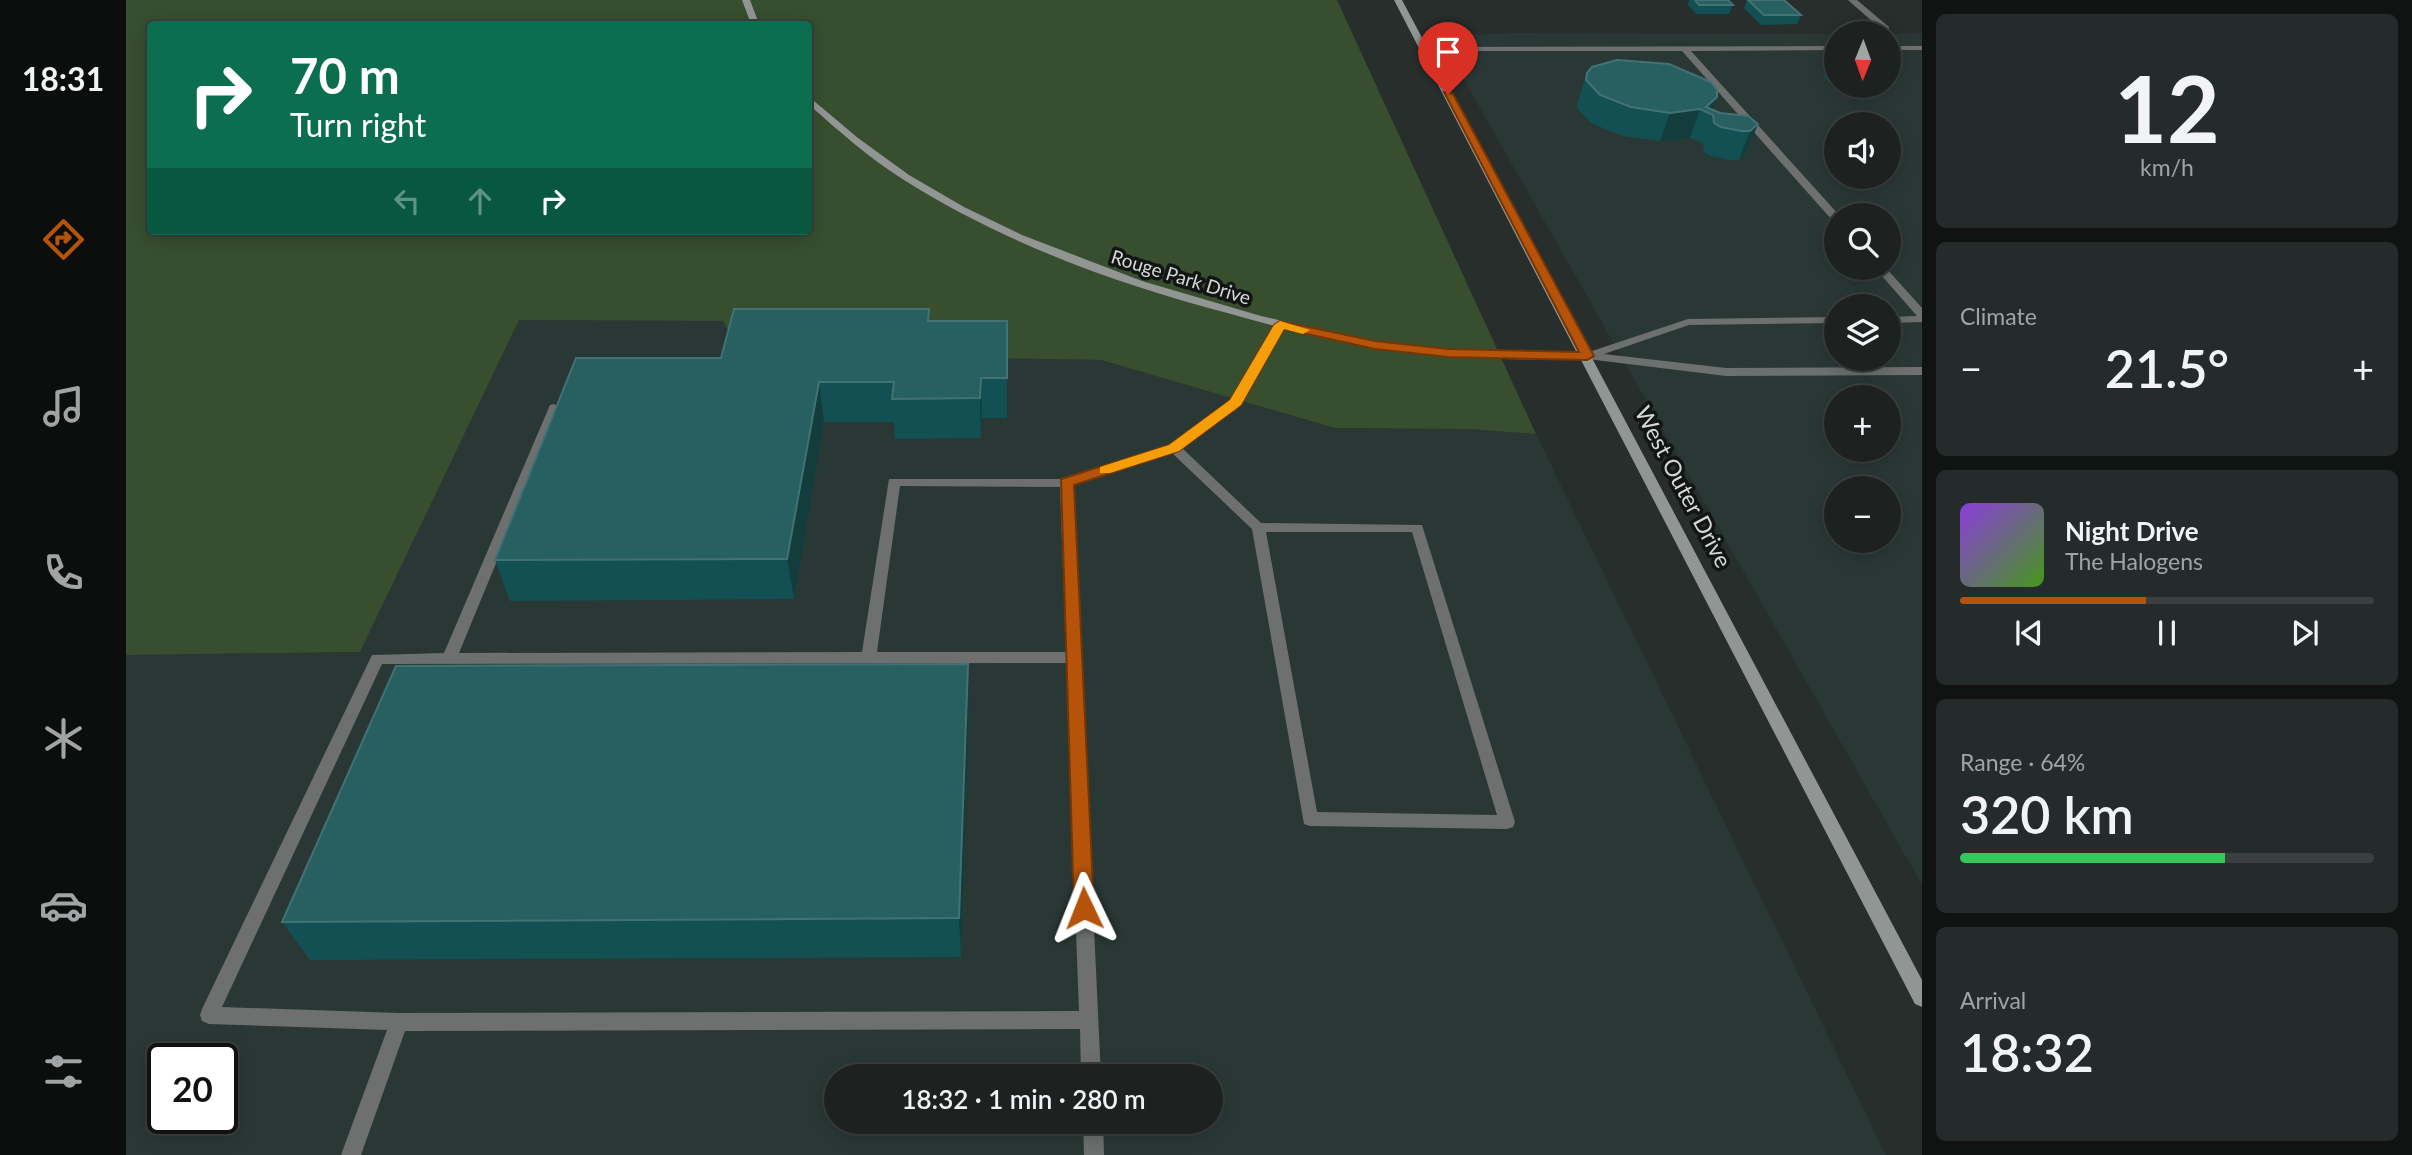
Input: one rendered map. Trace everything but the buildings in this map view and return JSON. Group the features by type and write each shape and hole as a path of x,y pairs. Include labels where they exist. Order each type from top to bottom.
{"main road":[{"path":"746,0 754,21"},
{"name":"West Outer Drive","path":"1398,0 1922,998"},
{"name":"Rouge Park Drive","path":"812,102 858,142 892,166 998,227 1134,282 1280,325 1375,345 1448,353 1587,356"}],"street":[{"path":"1852,0 1877,21"},
{"path":"1424,49 1824,48"},
{"path":"1901,48 1922,48"},
{"path":"1685,49 1824,205"},
{"path":"1890,280 1922,317"},
{"path":"1901,319 1922,317"},
{"path":"1587,356 1688,321 1824,320"},
{"path":"869,657 894,482 1066,483 1174,448 1236,402 1280,325"},
{"path":"1587,356 1726,372 1922,371"},
{"path":"449,659 554,408"},
{"path":"1174,448 1258,527 1310,819 1507,822 1417,528 1258,527"},
{"path":"1066,483 1091,1064"},
{"path":"1074,657 377,659 209,1015 399,1022 1089,1020"},
{"path":"351,1155 399,1022"},
{"path":"1093,1134 1094,1155"}],"shaded area":[{"path":"1511,33 1824,34 1824,98 1901,98 1901,34 1922,33 1922,885 1439,36"},
{"path":"519,320 723,321 936,357 1101,360 1335,428 1468,429 1536,434 1886,1155 126,1155 126,655 360,652"}],"green space":[{"path":"126,0 1337,0 1536,434 1468,429 1335,428 1101,360 935,357 736,346 723,321 519,320 360,652 126,655"}],"slow traffic":[{"path":"1105,470 1174,448 1236,402 1280,325 1303,330"}],"route":[{"path":"1084,908 1066,483 1174,448 1236,402 1280,325 1375,345 1448,353 1522,357 1587,356 1448,94"}]}
